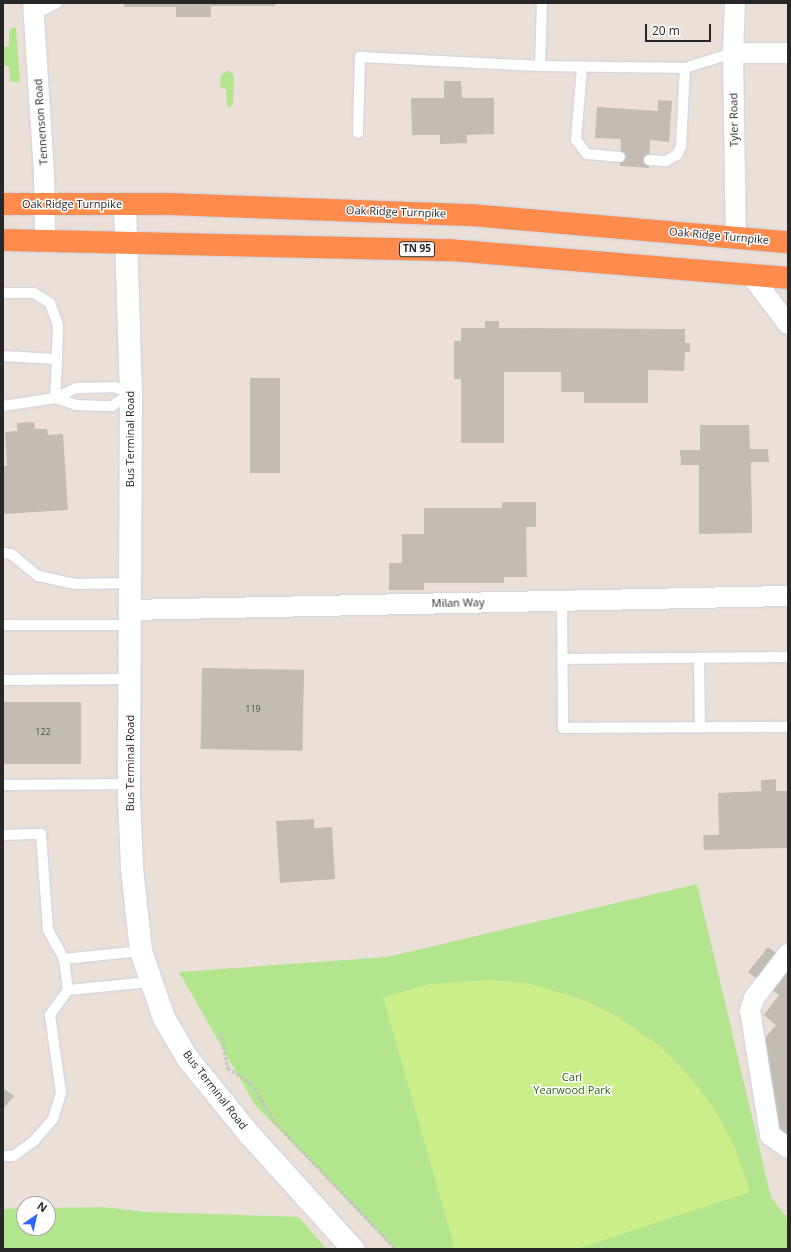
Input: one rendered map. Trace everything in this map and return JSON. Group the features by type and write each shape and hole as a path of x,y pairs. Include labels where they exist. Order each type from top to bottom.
{"highway":[{"name":"Oak Ridge Turnpike","path":"3,204 125,204 470,215 788,242"},
{"path":"736,238 750,274"},
{"name":"TN 95","path":"3,240 450,250 788,278"}],"street":[{"name":"Tyler Road","path":"735,3 733,53 736,238"},
{"name":"Tennenson Road","path":"34,9 45,205 45,240"},
{"path":"733,53 766,51 788,53"},
{"name":"Bus Terminal Road","path":"125,204 124,242 131,393 129,583 131,679 129,784 132,868 141,951 150,982 164,1018 188,1058 250,1135 353,1249"},
{"path":"750,274 788,324"},
{"name":"Milan Way","path":"129,617 562,601 788,596"},
{"path":"788,954 754,998 750,1010 770,1135 788,1148"}],"lane":[{"path":"34,9 57,3"},
{"path":"540,66 542,3"},
{"path":"358,133 360,57 582,68 685,68 733,53"},
{"path":"582,68 576,140 587,154 620,157"},
{"path":"649,160 666,161 677,155 681,146 685,68"},
{"path":"3,293 34,293 50,304 58,325 55,398"},
{"path":"3,356 56,358"},
{"path":"3,406 55,398 76,388 115,387 131,393"},
{"path":"55,398 76,404 112,406 131,393"},
{"path":"3,553 11,554 38,576 68,583 129,583"},
{"path":"562,601 563,728 788,727"},
{"path":"3,625 129,617"},
{"path":"563,659 788,657"},
{"path":"699,658 700,727"},
{"path":"3,680 131,679"},
{"path":"3,785 129,784"},
{"path":"3,835 41,834 48,930 64,959 68,990 50,1015 61,1093 52,1119 34,1141 13,1156 3,1156"},
{"path":"64,959 141,951"},
{"path":"68,990 150,982"}],"path":[{"path":"221,1032 228,1068 251,1083 275,1122 396,1249"}],"green space":[{"path":"12,28 16,28 20,83 10,81 9,66 3,66 3,47 9,46 9,32"},
{"path":"226,71 230,71 234,76 233,104 230,108 227,106 226,89 220,87 221,76"},
{"name":"Carl Yearwood Park","path":"697,884 771,1197 788,1219 788,1249 395,1249 255,1105 179,972 387,957"},
{"path":"490,980 527,983 581,999 615,1015 661,1047 690,1077 716,1111 735,1148 750,1192 576,1249 455,1249 383,997 430,984"},
{"path":"102,1207 148,1212 299,1217 326,1249 3,1249 3,1209 16,1208 16,1236 56,1236 56,1208"}],"building":[{"path":"124,3 275,3 275,6 211,6 211,17 176,17 176,7 124,7"},
{"path":"444,81 461,81 462,98 494,98 494,134 467,135 467,143 440,144 440,135 412,135 411,98 444,98"},
{"path":"658,100 672,101 669,142 650,140 649,168 620,166 621,139 595,138 597,107 658,111"},
{"path":"485,321 499,321 499,328 685,329 685,343 690,343 690,352 685,352 684,371 648,370 648,403 584,403 584,392 561,392 561,372 504,372 504,443 461,443 461,379 454,379 454,341 461,341 461,328 485,328"},
{"path":"250,378 280,378 280,473 250,473"},
{"path":"34,422 35,429 47,429 48,435 63,434 68,510 3,514 3,466 7,466 5,432 17,431 17,423"},
{"path":"700,425 749,425 750,449 768,449 769,462 751,462 752,533 699,534 699,465 681,465 680,450 700,450"},
{"path":"502,502 536,502 536,527 526,527 527,577 504,577 504,583 424,583 424,590 389,590 389,563 402,563 402,534 424,534 424,508 502,508"},
{"path":"202,668 304,670 303,751 201,749"},
{"path":"3,702 81,702 81,764 3,764"},
{"path":"776,779 776,791 788,791 788,848 704,850 703,835 719,835 718,793 761,791 761,780"},
{"path":"314,819 314,828 332,827 335,879 280,883 276,821"},
{"path":"768,947 788,962 788,1136 775,1128 765,1038 776,1025 764,1015 779,995 748,972"},
{"path":"3,1088 14,1096 3,1109"}]}
